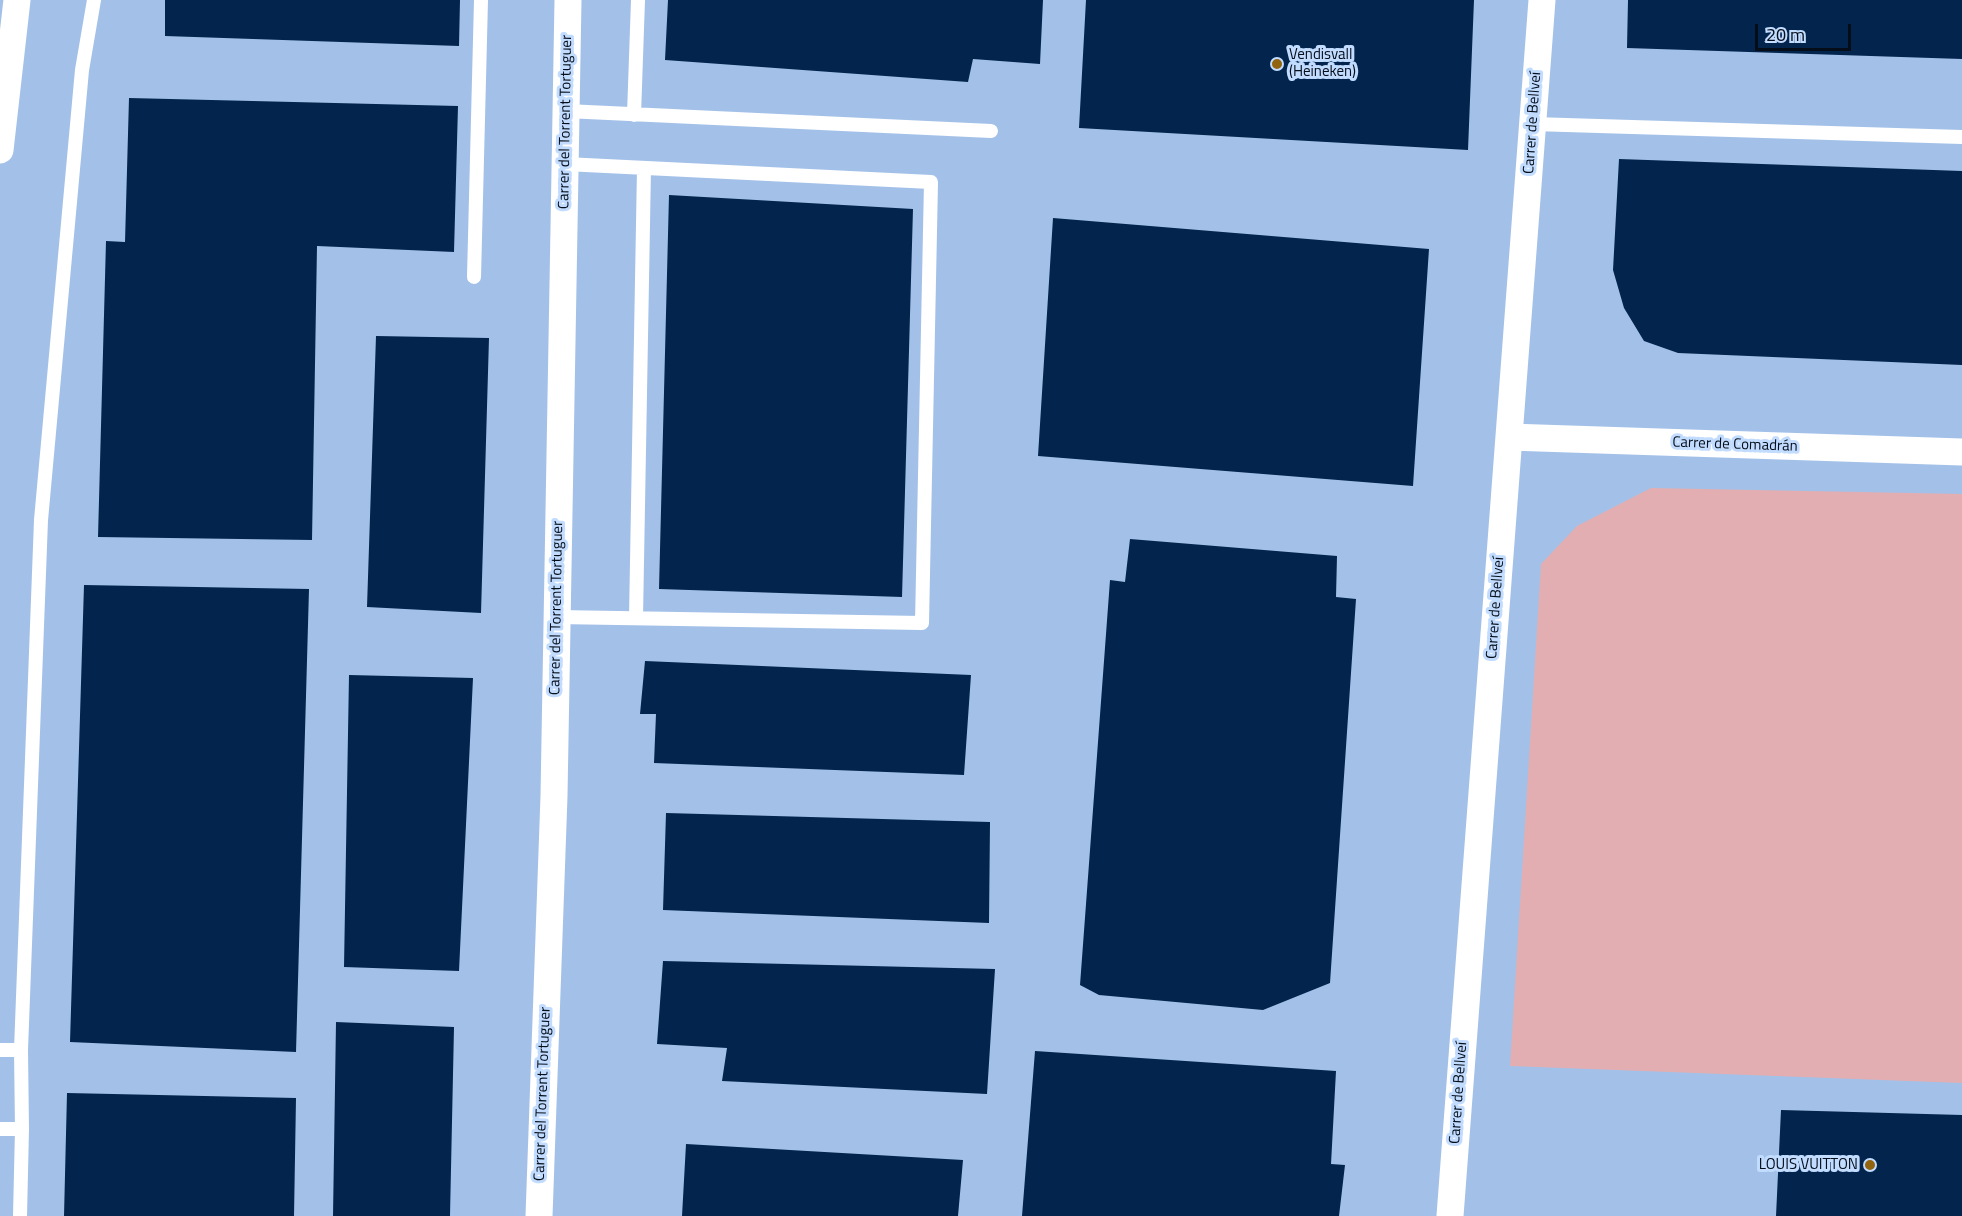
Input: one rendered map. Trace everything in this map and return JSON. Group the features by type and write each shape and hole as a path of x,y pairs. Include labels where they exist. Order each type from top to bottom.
{"street":[{"path":"0,150 16,0"},
{"name":"Carrer del Torrent Tortuguer","path":"539,1216 554,807 568,0"},
{"name":"Carrer de Bellveí","path":"1450,1216 1542,0"},
{"name":"Carrer de Comadrán","path":"1509,437 1962,452"}],"lane":[{"path":"20,1216 21,1050 41,520 82,70 94,0"},
{"path":"474,277 481,0"},
{"path":"634,115 638,0"},
{"path":"566,111 991,130"},
{"path":"1533,124 1962,137"},
{"path":"557,617 922,623 931,183 565,164"},
{"path":"636,618 644,168"},
{"path":"0,1050 21,1050"},
{"path":"0,1129 22,1129"}],"shaded area":[{"path":"0,0 1962,0 1962,1216 0,1216"},
{"path":"1651,488 1962,494 1962,1083 1510,1066 1541,564 1577,526"}],"building":[{"path":"165,0 460,0 459,46 165,36"},
{"path":"668,0 1043,0 1040,64 973,59 968,82 665,60"},
{"name":"Vendisvall (Heineken)","path":"1086,0 1474,0 1468,150 1079,128"},
{"path":"1628,0 1962,0 1962,59 1627,48"},
{"path":"129,98 458,106 454,252 317,246 312,540 98,537 106,241 125,242"},
{"path":"1619,159 1962,171 1962,365 1678,353 1644,341 1624,308 1613,270"},
{"path":"669,195 913,209 902,597 659,589"},
{"path":"1053,218 1429,249 1413,486 1038,456"},
{"path":"376,336 489,338 481,613 367,607"},
{"path":"1130,539 1337,556 1336,597 1356,599 1330,983 1263,1010 1099,995 1080,985 1110,580 1125,582"},
{"path":"84,585 309,589 296,1052 70,1042"},
{"path":"645,661 971,675 964,775 654,763 656,714 640,714"},
{"path":"349,675 473,678 459,971 344,967"},
{"path":"666,813 990,822 989,923 663,910"},
{"path":"663,961 995,969 987,1094 722,1081 727,1048 657,1044"},
{"path":"336,1022 454,1027 450,1216 333,1216"},
{"path":"1035,1051 1336,1071 1331,1164 1345,1165 1339,1216 1022,1216"},
{"path":"67,1093 296,1098 294,1216 64,1216"},
{"name":"LOUIS VUITTON","path":"1781,1110 1962,1115 1962,1216 1776,1216"},
{"path":"686,1144 963,1160 958,1216 682,1216"}],"place":[{"name":"Vendisvall (Heineken)","path":"1277,64"},
{"name":"LOUIS VUITTON","path":"1870,1165"}]}
